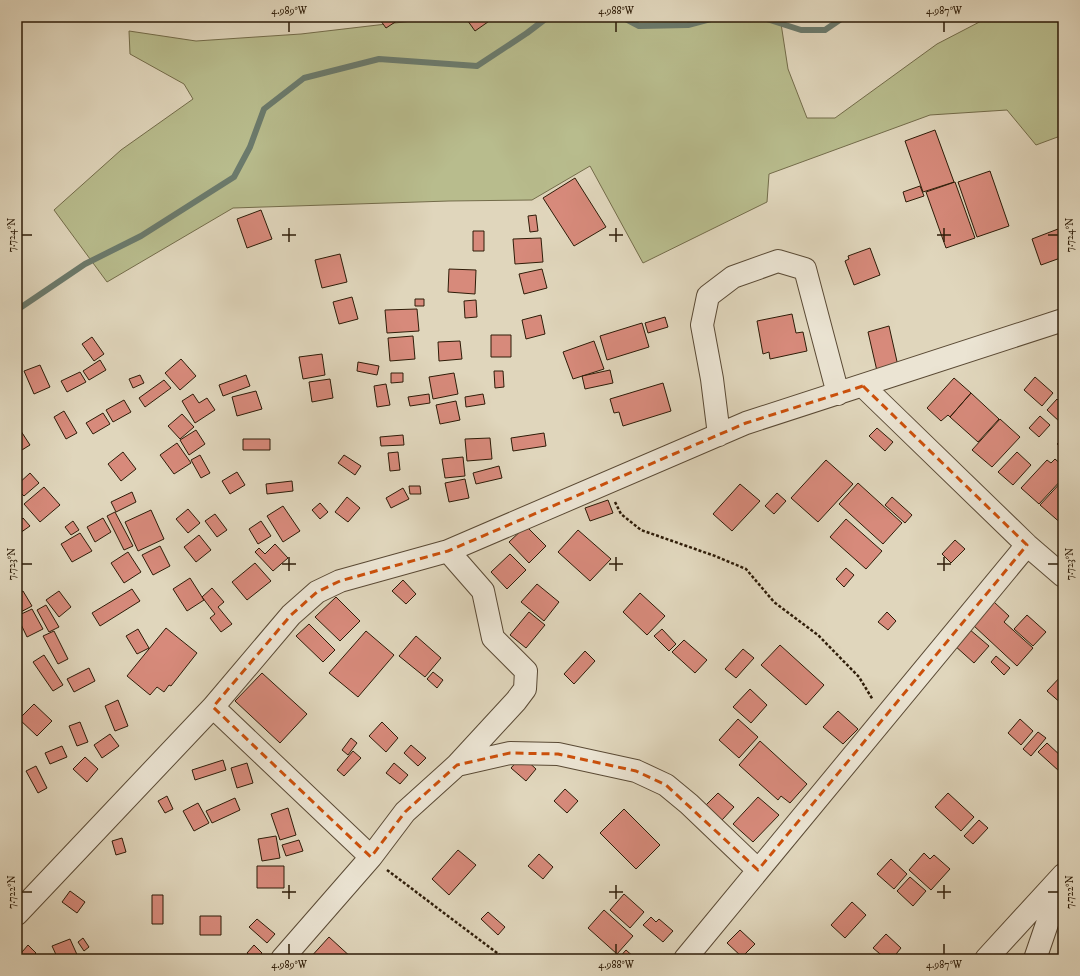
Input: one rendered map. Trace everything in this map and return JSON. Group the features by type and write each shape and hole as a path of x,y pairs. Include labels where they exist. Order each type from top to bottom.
{"street":[{"path":"719,435 712,379 702,325 708,296 733,277 778,261 805,269 838,394"},
{"path":"17,914 212,707 291,615 317,592 340,581 448,551 746,423 1063,320"},
{"path":"863,386 1027,545 1063,576"},
{"path":"685,959 1027,545"},
{"path":"282,959 370,857 405,812 457,765 516,701 525,688 526,671 493,638 483,591 448,551"},
{"path":"212,707 370,857"},
{"path":"457,765 510,753 558,754 636,771 666,785 689,804 758,870"},
{"path":"986,959 1063,876"},
{"path":"1035,959 1063,876"}],"path":[{"path":"606,483 621,514 640,530 715,556 746,569 774,602 818,635 859,677 884,717"},
{"path":"370,857 505,959"}],"highlighted area":[{"path":"863,386 1027,545 758,870 666,785 636,771 558,754 510,753 457,765 405,812 371,857 213,707 291,615 317,592 340,581 448,551 746,423"}],"green space":[{"path":"518,17 780,17 788,69 807,118 835,118 937,44 989,17 1063,17 1063,135 1036,145 1007,110 930,115 769,174 767,202 643,263 590,166 532,200 449,201 233,208 107,282 54,210 121,150 193,99 184,84 130,54 129,31 196,41 301,34 429,19 512,21"}],"building":[{"path":"378,17 403,17 386,28"},
{"path":"465,17 495,17 475,31"},
{"path":"935,130 954,182 923,192 905,141"},
{"path":"990,171 1009,226 977,237 958,182"},
{"path":"575,178 606,227 574,246 543,198"},
{"path":"955,182 975,238 946,248 926,192"},
{"path":"920,186 924,196 906,202 903,192"},
{"path":"261,210 272,239 247,248 237,219"},
{"path":"536,215 538,231 530,232 528,216"},
{"path":"1058,229 1063,243 1063,257 1041,265 1032,239"},
{"path":"473,231 484,231 484,251 473,251"},
{"path":"541,238 543,262 515,264 513,239"},
{"path":"870,248 880,275 854,285 845,261 849,259 848,256"},
{"path":"340,254 347,282 322,288 315,260"},
{"path":"449,269 476,270 475,294 448,292"},
{"path":"542,269 547,288 524,294 519,274"},
{"path":"352,297 358,319 339,324 333,302"},
{"path":"415,299 424,299 424,306 415,306"},
{"path":"476,300 477,317 465,318 464,301"},
{"path":"417,309 419,331 387,333 385,310"},
{"path":"792,314 796,333 803,332 807,351 770,359 769,352 763,354 757,321"},
{"path":"541,315 545,334 526,339 522,320"},
{"path":"665,317 668,327 648,333 645,323"},
{"path":"642,323 649,347 607,360 600,336"},
{"path":"889,326 898,366 877,371 868,332"},
{"path":"491,335 511,335 511,357 491,357"},
{"path":"413,336 415,359 390,361 388,338"},
{"path":"92,337 104,354 94,361 82,344"},
{"path":"460,341 462,359 439,361 438,342"},
{"path":"594,341 604,369 573,379 563,352"},
{"path":"322,354 325,375 303,379 299,357"},
{"path":"181,359 196,376 180,390 165,373"},
{"path":"100,360 106,370 89,380 83,371"},
{"path":"358,362 379,366 377,375 357,371"},
{"path":"40,365 50,387 34,394 24,371"},
{"path":"610,370 613,383 585,389 582,376"},
{"path":"494,371 503,371 504,387 495,388"},
{"path":"80,372 86,382 67,392 61,381"},
{"path":"391,373 403,373 403,382 391,383"},
{"path":"454,373 458,394 433,399 429,377"},
{"path":"140,375 144,383 133,388 129,379"},
{"path":"246,375 250,386 223,396 219,385"},
{"path":"1035,377 1053,393 1042,406 1024,390"},
{"path":"954,378 971,393 950,417 948,415 941,421 927,408"},
{"path":"330,379 333,398 312,402 309,382"},
{"path":"164,380 171,388 145,407 139,398"},
{"path":"663,383 671,411 623,426 619,412 614,413 610,399"},
{"path":"386,384 390,405 377,407 374,386"},
{"path":"256,391 262,409 237,416 232,397"},
{"path":"971,393 999,419 978,442 950,417"},
{"path":"193,394 199,403 207,398 215,410 195,423 182,401"},
{"path":"429,394 430,403 410,406 408,397"},
{"path":"483,394 485,404 466,407 465,397"},
{"path":"1057,399 1063,405 1063,418 1060,422 1047,410"},
{"path":"124,400 131,412 113,422 106,410"},
{"path":"456,401 460,420 440,424 436,405"},
{"path":"64,411 77,433 66,439 54,417"},
{"path":"103,413 110,424 93,434 86,423"},
{"path":"182,414 194,427 180,439 168,426"},
{"path":"1040,416 1050,425 1039,437 1029,428"},
{"path":"1000,419 1020,437 992,467 972,450"},
{"path":"17,425 30,445 17,453"},
{"path":"877,428 893,442 885,451 869,436"},
{"path":"196,430 205,444 189,455 180,440"},
{"path":"544,433 546,446 513,451 511,438"},
{"path":"403,435 404,445 381,446 380,437"},
{"path":"490,438 492,459 467,461 465,439"},
{"path":"1063,438 1063,449 1057,444"},
{"path":"243,439 270,439 270,450 243,450"},
{"path":"177,443 191,463 174,474 160,455"},
{"path":"123,452 136,469 121,481 108,464"},
{"path":"398,452 400,470 390,471 388,453"},
{"path":"1017,452 1031,465 1013,485 998,472"},
{"path":"200,455 210,473 201,478 191,460"},
{"path":"344,455 361,466 355,475 338,463"},
{"path":"463,457 465,476 445,478 442,459"},
{"path":"1055,459 1063,466 1063,478 1039,504 1021,488 1047,460 1051,463"},
{"path":"826,460 853,484 818,522 791,498"},
{"path":"499,466 502,478 476,484 473,473"},
{"path":"237,472 245,485 230,494 222,481"},
{"path":"30,473 39,483 24,496 17,489 17,485"},
{"path":"465,479 469,498 449,502 445,483"},
{"path":"1063,480 1063,525 1040,505"},
{"path":"292,481 293,491 267,494 266,484"},
{"path":"858,483 902,523 883,544 839,504"},
{"path":"740,484 760,501 732,531 713,514"},
{"path":"409,486 420,486 421,494 410,494"},
{"path":"44,487 60,505 40,522 24,504"},
{"path":"403,488 409,499 391,508 386,498"},
{"path":"132,492 136,502 116,512 111,502"},
{"path":"777,493 786,501 774,514 765,506"},
{"path":"347,497 360,508 348,522 335,512"},
{"path":"892,497 912,515 905,523 885,505"},
{"path":"608,500 613,513 590,521 585,508"},
{"path":"320,503 328,512 320,519 312,510"},
{"path":"283,506 300,531 283,542 267,516"},
{"path":"188,509 200,523 188,533 176,519"},
{"path":"151,510 164,539 138,551 125,522"},
{"path":"115,512 133,546 124,550 107,516"},
{"path":"215,514 227,530 217,537 205,521"},
{"path":"23,518 30,526 20,533 17,530 17,523"},
{"path":"103,518 111,532 95,542 87,527"},
{"path":"846,519 882,551 866,569 830,537"},
{"path":"73,521 79,530 71,535 65,527"},
{"path":"261,521 271,536 258,544 249,529"},
{"path":"526,526 546,546 529,563 509,542"},
{"path":"578,530 611,559 590,581 558,552"},
{"path":"80,533 92,551 72,562 61,544"},
{"path":"199,535 211,550 196,562 184,547"},
{"path":"955,540 965,549 951,563 942,554"},
{"path":"275,544 288,558 273,571 255,552 259,548 265,554"},
{"path":"160,546 170,566 153,575 142,555"},
{"path":"128,552 141,572 124,583 111,563"},
{"path":"510,554 526,570 507,589 491,572"},
{"path":"255,563 271,581 247,600 232,582"},
{"path":"846,568 854,575 844,587 836,579"},
{"path":"190,578 204,600 187,611 173,589"},
{"path":"403,580 416,594 406,604 392,591"},
{"path":"537,584 559,602 544,621 521,602"},
{"path":"212,588 224,602 218,607 232,624 221,632 210,618 215,614 202,597"},
{"path":"132,589 140,601 100,626 92,613"},
{"path":"23,591 32,606 17,614 17,594"},
{"path":"59,591 71,607 59,617 46,600"},
{"path":"640,593 665,616 647,635 623,612"},
{"path":"336,597 360,621 340,641 315,617"},
{"path":"994,602 1009,616 1004,622 1033,648 1017,666 973,625"},
{"path":"46,605 59,627 49,632 37,610"},
{"path":"32,609 43,629 27,637 17,616"},
{"path":"529,612 545,625 526,648 510,635"},
{"path":"887,612 896,621 888,630 878,622"},
{"path":"1027,615 1046,632 1033,646 1014,629"},
{"path":"309,624 335,650 323,662 296,636"},
{"path":"166,628 197,653 171,686 169,685 164,692 157,687 150,695 127,676"},
{"path":"138,629 149,648 137,654 126,636"},
{"path":"662,629 676,644 669,651 654,636"},
{"path":"969,629 989,646 974,663 954,645"},
{"path":"54,631 68,659 58,664 43,636"},
{"path":"366,631 394,655 358,697 329,673"},
{"path":"416,636 441,658 425,677 399,656"},
{"path":"684,640 707,660 695,673 672,652"},
{"path":"780,645 824,685 806,705 761,665"},
{"path":"743,649 754,658 736,678 725,669"},
{"path":"585,651 595,661 574,684 564,674"},
{"path":"44,655 63,685 53,691 33,662"},
{"path":"996,656 1010,668 1004,675 991,662"},
{"path":"89,668 95,681 74,692 67,679"},
{"path":"433,672 443,680 437,688 427,679"},
{"path":"262,673 307,714 280,743 235,701"},
{"path":"1063,674 1063,703 1062,704 1047,691"},
{"path":"750,689 767,705 751,723 733,707"},
{"path":"118,700 128,726 115,731 105,706"},
{"path":"34,704 52,721 37,736 19,719"},
{"path":"838,711 858,729 843,744 823,727"},
{"path":"738,719 758,737 739,758 719,740"},
{"path":"1020,719 1033,731 1021,745 1008,733"},
{"path":"80,722 88,742 77,746 69,726"},
{"path":"382,722 398,738 386,752 369,736"},
{"path":"1038,732 1046,738 1031,756 1023,749"},
{"path":"110,734 119,746 102,758 94,745"},
{"path":"351,738 357,743 348,755 342,750"},
{"path":"760,741 807,784 790,803 781,796 778,800 739,765"},
{"path":"1047,743 1063,758 1063,766 1059,771 1038,752"},
{"path":"411,745 426,758 418,766 404,753"},
{"path":"62,746 67,757 50,764 45,753"},
{"path":"353,751 361,758 344,776 337,770"},
{"path":"522,756 536,769 526,781 511,768"},
{"path":"85,757 98,769 87,782 73,769"},
{"path":"223,760 226,770 195,780 192,770"},
{"path":"247,763 253,783 237,788 231,768"},
{"path":"394,763 408,775 400,784 386,773"},
{"path":"36,766 47,788 38,793 26,771"},
{"path":"565,789 578,801 567,813 554,801"},
{"path":"718,793 734,807 722,820 706,805"},
{"path":"948,793 974,817 961,831 935,807"},
{"path":"167,796 173,809 165,813 158,801"},
{"path":"758,797 779,815 753,842 733,824"},
{"path":"235,798 240,810 212,823 206,811"},
{"path":"198,803 209,823 194,831 183,811"},
{"path":"288,808 296,835 280,840 271,814"},
{"path":"624,809 660,845 636,869 600,833"},
{"path":"979,820 988,828 973,844 964,836"},
{"path":"276,836 280,858 262,861 258,839"},
{"path":"122,838 126,852 116,855 112,841"},
{"path":"299,840 303,851 286,856 282,845"},
{"path":"458,850 476,865 449,895 432,879"},
{"path":"924,853 930,859 934,855 950,869 931,890 909,870"},
{"path":"539,854 553,867 543,879 528,866"},
{"path":"891,859 907,874 894,889 877,874"},
{"path":"257,866 284,866 284,888 257,888"},
{"path":"910,877 926,891 913,906 897,891"},
{"path":"70,891 85,902 77,913 62,902"},
{"path":"624,894 644,912 630,928 610,910"},
{"path":"152,895 163,895 163,924 152,924"},
{"path":"852,902 866,915 845,938 831,925"},
{"path":"604,910 633,936 617,954 588,928"},
{"path":"488,912 505,927 498,935 481,919"},
{"path":"200,916 221,916 221,935 200,935"},
{"path":"651,917 656,922 659,919 673,931 663,942 643,925"},
{"path":"257,919 275,934 267,943 249,927"},
{"path":"740,930 755,944 742,957 727,943"},
{"path":"886,934 901,948 892,959 886,959 873,948"},
{"path":"329,937 353,959 309,959"},
{"path":"83,938 89,947 84,951 78,942"},
{"path":"70,939 79,959 58,959 52,946"},
{"path":"28,945 36,953 31,959 17,959 17,958"},
{"path":"254,945 262,953 257,959 254,959 247,953"},
{"path":"626,950 636,959 618,959"}],"waterway":[{"path":"17,310 85,264 141,236 234,177 250,147 264,109 304,78 379,59 477,66 527,33 548,17"},
{"path":"622,17 639,26 688,25 718,17"},
{"path":"761,17 801,30 825,30 844,17"}]}
